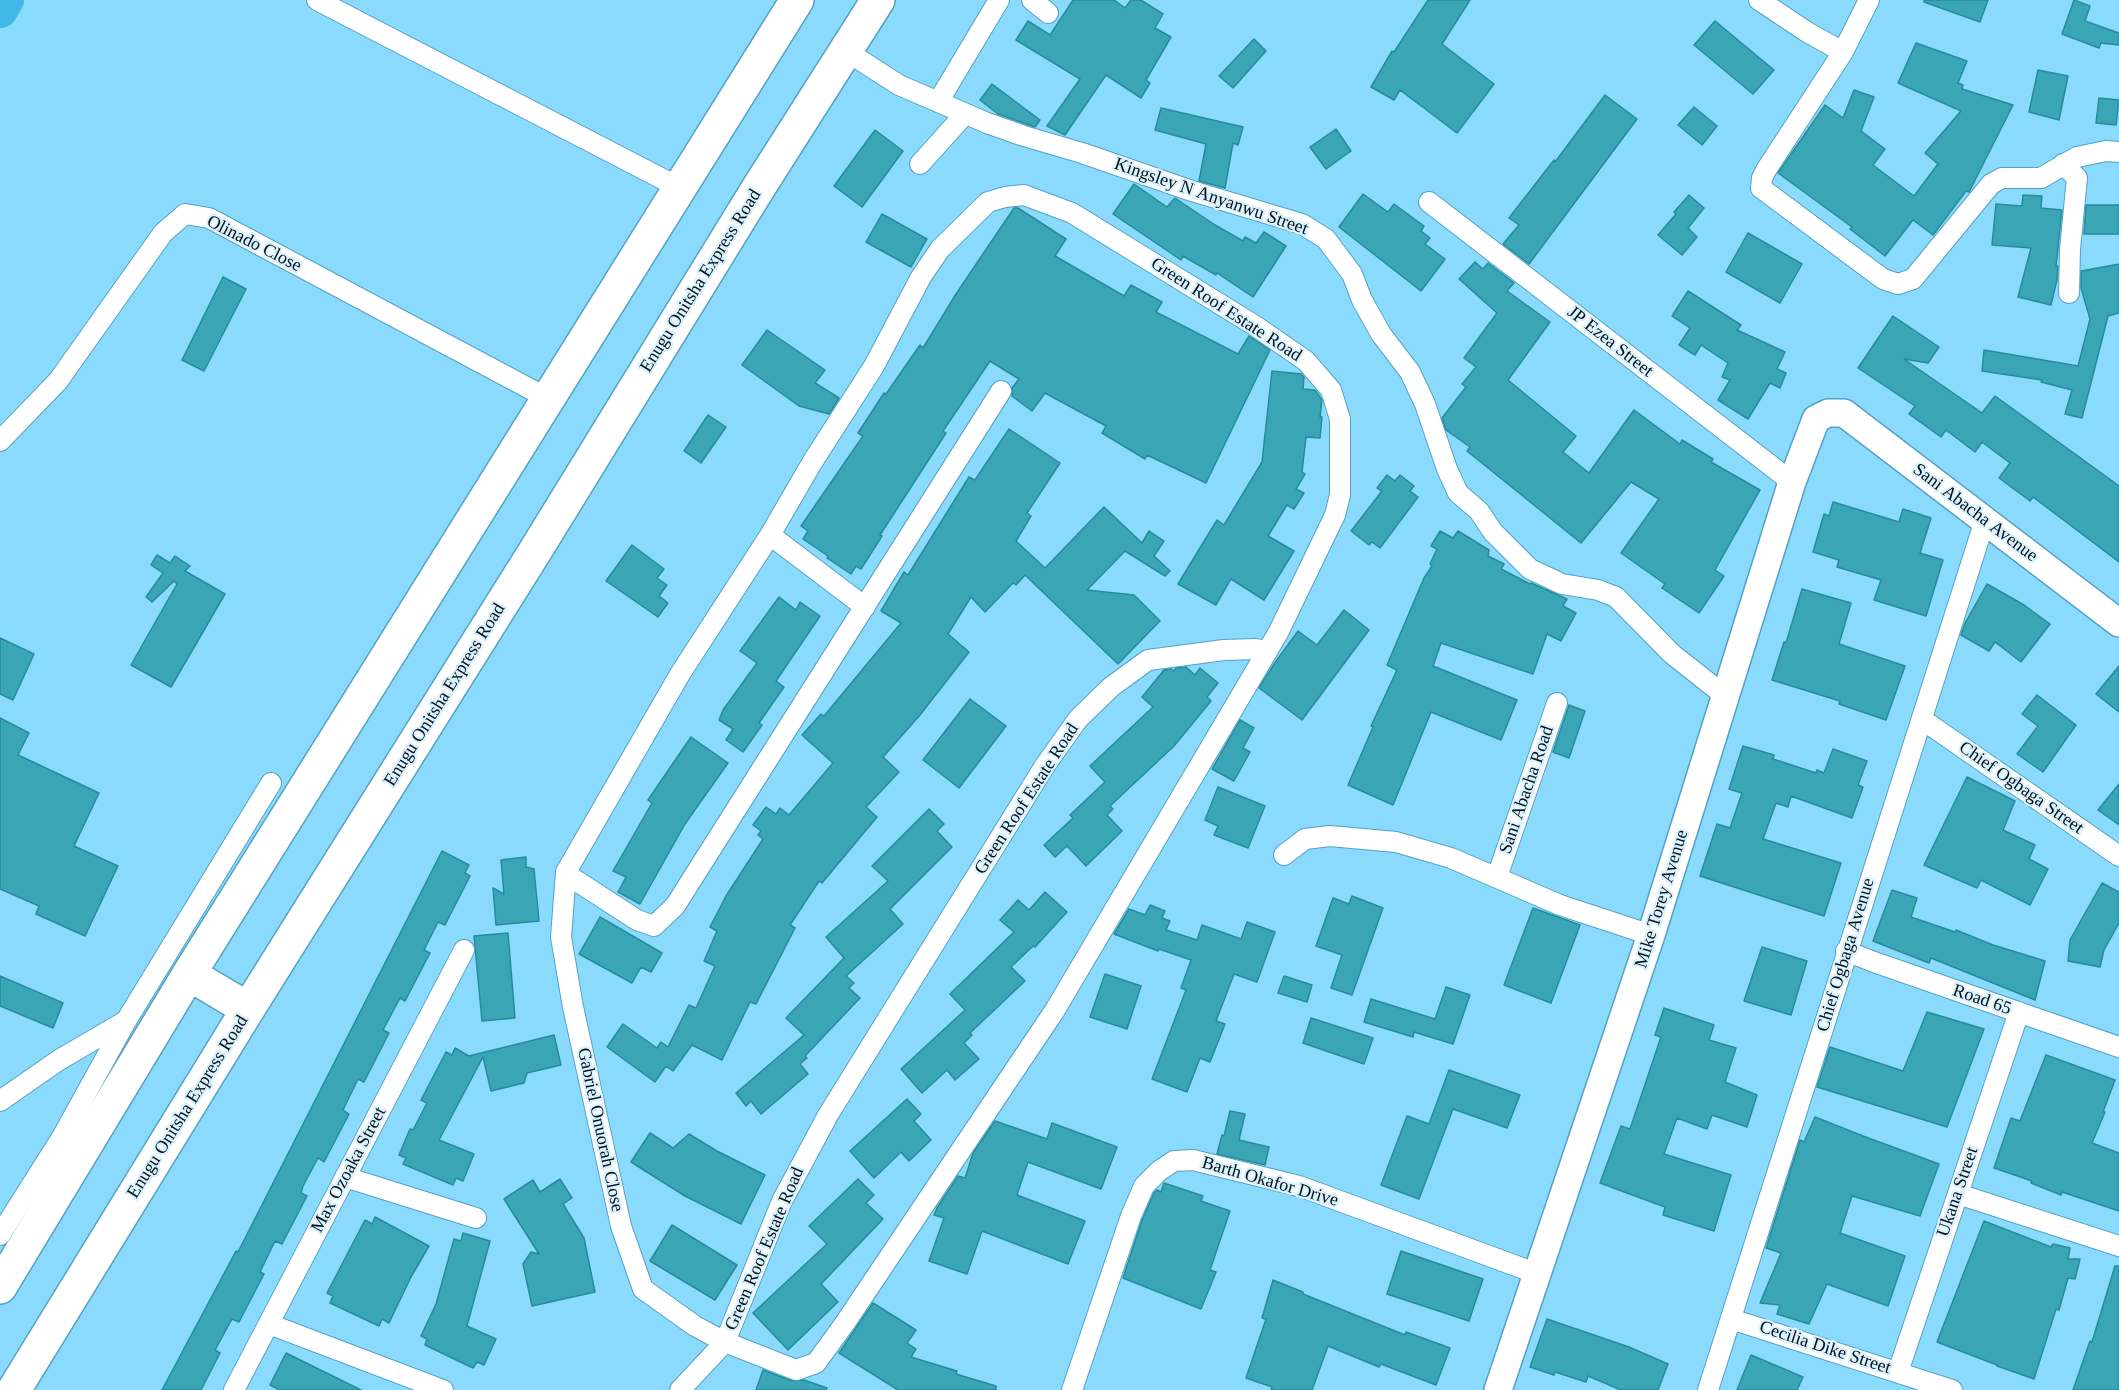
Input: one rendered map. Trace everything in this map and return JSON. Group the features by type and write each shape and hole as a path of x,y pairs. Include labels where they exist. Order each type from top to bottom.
{"highway":[{"path":"0,1287 189,974 797,0"},
{"name":"Enugu Onitsha Express Road","path":"14,1390 248,1009 531,558 759,187 878,0"},
{"path":"189,974 248,1009"}],"main road":[{"name":"Mike Torey Avenue","path":"1498,1390 1651,935 1792,482 1816,419 1828,413"},
{"name":"Sani Abacha Avenue","path":"1828,413 1844,413 2119,623"}],"street":[{"path":"317,0 680,188"},
{"path":"938,102 999,0"},
{"path":"1032,0 1048,13"},
{"path":"1759,0 1807,32 1843,52"},
{"path":"1869,0 1843,52 1766,170 1761,188 1883,279 1898,284 1913,279 1991,184 2002,178 2041,178 2077,157 2106,151 2119,152"},
{"name":"Kingsley N Anyanwu Street","path":"846,51 899,85 965,114 1024,136 1082,153 1192,191 1302,224 1326,239 1352,274 1362,300 1381,334 1410,372 1425,404 1447,469 1458,492 1479,511 1493,532 1530,569 1562,585 1598,590 1616,597 1672,654 1725,695"},
{"path":"920,164 965,114"},
{"path":"2063,164 2077,178 2070,249 2069,293"},
{"name":"Green Roof Estate Road","path":"566,873 680,674 770,535 813,461 874,366 921,278 940,249 988,202 1005,196 1024,195 1072,213 1254,325 1306,362 1331,390 1340,419 1340,495 1335,515 1267,652 1257,649 1224,650 1148,660 1111,687 1078,718 1044,767 828,1115 782,1201 725,1342"},
{"name":"JP Ezea Street","path":"1429,202 1792,482"},
{"name":"Olinado Close","path":"0,441 58,381 163,233 185,214 208,218 549,399"},
{"path":"566,873 637,920 654,926 675,906 1001,391"},
{"name":"Chief Ogbaga Avenue","path":"1708,1390 1985,520"},
{"path":"770,535 865,607"},
{"name":"Gabriel Onuorah Close","path":"566,873 561,937 573,1007 621,1226 643,1288 695,1326 725,1342 796,1370 816,1363 845,1323 1055,1010 1267,652"},
{"name":"Sani Abacha Road","path":"1497,877 1557,703"},
{"name":"Chief Ogbaga Street","path":"1923,720 2119,856"},
{"path":"0,1235 62,1137 126,1021 271,783"},
{"path":"1284,855 1305,839 1330,836 1396,842 1451,858 1560,905 1651,935"},
{"name":"Max Ozoaka Street","path":"234,1390 464,950"},
{"name":"Road 65","path":"1846,951 2119,1047"},
{"name":"Ukana Street","path":"1898,1372 2019,1012"},
{"path":"0,1101 59,1060 126,1021"},
{"name":"Barth Okafor Drive","path":"1072,1390 1131,1216 1144,1186 1159,1171 1174,1161 1193,1160 1299,1186 1538,1274"},
{"path":"345,1177 476,1218"},
{"path":"1958,1194 2119,1245"},
{"name":"Cecilia Dike Street","path":"1731,1319 1952,1390"},
{"path":"269,1323 443,1390"},
{"path":"680,1390 725,1342"}],"building":[{"path":"1073,0 1114,0 1125,8 1131,0 1141,0 1163,14 1155,28 1171,37 1146,80 1150,83 1141,98 1106,75 1065,135 1047,126 1080,79 1016,40 1028,21 1050,35"},
{"path":"1428,0 1470,0 1442,44 1494,84 1457,133 1400,90 1394,100 1371,87 1392,51 1394,52"},
{"path":"1924,0 1988,0 1980,22 1924,2"},
{"path":"2074,0 2090,6 2085,21 2119,33 2119,45 2101,43 2099,48 2062,34"},
{"path":"1715,21 1774,70 1753,94 1694,45"},
{"path":"1254,39 1266,51 1233,88 1219,76"},
{"path":"1916,43 1967,61 1958,83 1963,85 1962,89 2013,105 1969,192 1966,191 1933,235 1913,220 1885,256 1850,229 1852,227 1778,173 1825,105 1843,118 1854,90 1874,97 1861,131 1885,149 1873,165 1914,196 1938,164 1925,153 1961,111 1898,83"},
{"path":"2038,70 2068,76 2059,120 2029,112"},
{"path":"992,84 1040,120 1035,127 998,114 980,100"},
{"path":"1605,95 1637,119 1529,264 1503,244 1519,225 1509,218 1554,160 1555,162"},
{"path":"2099,98 2119,100 2116,125 2096,123"},
{"path":"1694,107 1717,126 1702,145 1678,125"},
{"path":"1161,108 1243,127 1238,145 1233,143 1225,188 1199,181 1206,144 1155,130"},
{"path":"1336,129 1351,151 1326,169 1310,147"},
{"path":"875,130 903,151 862,207 834,186"},
{"path":"1134,184 1167,207 1175,198 1243,241 1245,237 1256,243 1264,232 1286,246 1253,297 1217,273 1216,275 1183,256 1181,260 1113,214"},
{"path":"1363,194 1388,212 1394,204 1424,226 1421,231 1430,238 1425,244 1445,259 1421,291 1339,227"},
{"path":"1689,195 1704,208 1688,228 1697,237 1682,255 1658,235"},
{"path":"2023,195 2042,196 2041,208 2062,210 2056,266 2058,266 2057,280 2051,305 2018,297 2031,248 1992,245 1996,204 2022,206"},
{"path":"2086,205 2119,205 2119,234 2084,234"},
{"path":"1014,208 1018,208 1066,239 1055,256 1124,296 1131,285 1162,302 1156,312 1238,354 1249,336 1270,350 1206,483 1147,455 1145,459 1102,433 1106,426 1045,393 1032,411 1012,396 1012,388 1019,379 990,361 943,431 946,433 880,535 882,536 861,569 856,566 851,574 803,539 808,531 801,526 863,436 858,433 884,393 886,394 920,345 923,348"},
{"path":"882,214 927,239 911,267 866,242"},
{"path":"1748,233 1802,264 1780,303 1726,272"},
{"path":"1475,262 1483,269 1488,263 1514,283 1507,291 1550,322 1508,380 1576,436 1563,452 1589,473 1634,410 1680,444 1682,440 1713,459 1711,462 1760,490 1715,570 1724,576 1699,613 1662,588 1665,584 1621,553 1659,499 1631,482 1581,543 1467,451 1470,447 1446,430 1442,418 1466,387 1462,384 1476,367 1464,358 1497,313 1459,279"},
{"path":"2119,264 2119,313 2108,316 2082,418 2065,414 2072,390 2041,382 2042,380 1982,371 1984,350 2078,366 2090,319 2081,288 2081,271"},
{"path":"223,277 246,289 204,371 182,360"},
{"path":"1688,291 1741,325 1737,330 1785,352 1777,369 1786,373 1780,388 1770,383 1748,419 1718,400 1730,380 1722,377 1728,363 1701,345 1695,355 1679,345 1690,328 1672,316"},
{"path":"1893,316 1939,347 1928,363 1904,359 1982,413 1995,396 2119,486 2119,562 2033,497 2030,501 1999,478 2010,463 1982,442 1975,452 1946,430 1941,437 1909,414 1915,406 1858,368"},
{"path":"767,330 825,370 815,383 839,398 829,414 799,406 742,365"},
{"path":"1272,371 1301,374 1304,377 1303,389 1315,390 1322,400 1320,438 1306,437 1302,472 1305,474 1296,489 1304,493 1294,509 1287,505 1268,536 1294,551 1264,600 1231,579 1216,605 1178,584 1217,520 1224,525 1262,462"},
{"path":"708,415 726,427 701,463 684,451"},
{"path":"1009,429 1060,463 1027,513 1031,516 1016,541 1045,568 1104,507 1142,543 1149,531 1164,541 1154,556 1170,571 1165,576 1125,551 1087,590 1134,595 1160,621 1118,664 1025,575 1016,585 1013,583 985,612 971,597 948,634 969,652 920,715 883,757 899,772 866,807 877,817 822,883 819,881 790,925 795,928 756,1004 750,1002 722,1060 692,1045 673,1071 666,1066 655,1082 607,1047 623,1024 657,1048 661,1042 668,1047 689,1005 696,1008 715,966 704,961 717,931 710,927 726,896 763,839 758,835 761,831 753,825 766,807 776,814 780,808 789,815 833,763 802,735 821,714 824,716 901,623 881,611 904,572 908,575 969,477 975,480"},
{"path":"1387,475 1395,481 1400,475 1414,486 1410,491 1418,497 1380,548 1372,542 1369,545 1351,531 1382,491 1377,488"},
{"path":"1833,502 1899,522 1903,509 1931,518 1920,553 1943,560 1926,616 1874,600 1881,580 1837,567 1839,560 1813,552 1824,514 1829,516"},
{"path":"1440,531 1453,538 1458,531 1489,550 1488,556 1504,564 1501,569 1567,599 1563,606 1576,613 1561,641 1547,634 1533,674 1441,643 1433,666 1517,700 1501,740 1431,712 1393,805 1348,785 1373,727 1371,726 1397,670 1387,665 1424,578 1432,566 1430,564 1437,549 1431,546"},
{"path":"632,545 664,569 657,578 667,585 659,596 668,603 658,617 606,581"},
{"path":"157,555 170,563 175,556 190,566 185,571 225,594 171,687 131,665 177,584 174,581 152,602 146,597 163,573 151,565"},
{"path":"1987,584 2024,605 2050,624 2021,662 1995,642 1989,651 1961,635 1965,623"},
{"path":"1802,589 1851,603 1839,644 1905,666 1886,720 1839,704 1840,701 1772,680"},
{"path":"779,597 796,610 800,602 820,616 776,681 784,687 759,723 762,725 743,752 726,740 733,729 719,720 723,710 757,663 740,651"},
{"path":"1344,610 1369,630 1302,720 1259,688 1298,631 1317,645"},
{"path":"0,638 34,654 13,700 0,694"},
{"path":"2119,666 2119,712 2096,694"},
{"path":"1186,667 1195,675 1200,668 1218,683 1207,697 1211,701 1174,746 1110,806 1113,809 1107,815 1122,831 1086,866 1067,846 1055,857 1044,845 1073,818 1070,815 1105,782 1090,766 1153,707 1142,697 1164,670 1174,671 1176,668"},
{"path":"2037,695 2076,725 2043,772 2017,754 2038,726 2022,714"},
{"path":"970,699 1006,726 959,788 923,760"},
{"path":"1569,705 1585,711 1569,758 1553,752"},
{"path":"0,718 29,733 18,755 99,793 74,846 118,866 85,936 36,914 39,906 0,889"},
{"path":"1240,720 1254,728 1243,748 1250,752 1234,781 1212,769"},
{"path":"691,737 728,763 685,824 640,904 618,892 626,877 613,871 652,803 648,800"},
{"path":"1743,746 1774,755 1773,759 1816,773 1817,770 1824,773 1833,749 1867,761 1858,785 1863,787 1852,818 1791,796 1788,807 1776,803 1763,839 1841,863 1824,916 1700,876 1717,824 1730,828 1742,793 1729,789"},
{"path":"1967,777 2015,801 2003,830 2035,845 2029,859 2048,869 2030,905 1981,880 1977,888 1924,865"},
{"path":"2119,784 2119,825 2098,810"},
{"path":"1218,787 1265,806 1248,848 1214,835 1218,826 1205,820"},
{"path":"929,809 944,824 937,831 952,847 890,909 903,924 846,976 854,983 849,988 860,998 805,1056 807,1058 800,1064 808,1074 761,1114 751,1101 746,1106 736,1093 804,1035 786,1018 844,958 826,937 888,881 872,866"},
{"path":"442,851 469,865 465,873 470,876 445,925 438,922 424,950 430,953 405,1001 400,998 383,1030 389,1033 364,1082 358,1079 343,1110 349,1114 324,1162 318,1158 303,1186 301,1193 307,1196 282,1244 275,1241 260,1272 264,1274 239,1322 232,1319 215,1350 220,1353 201,1390 162,1390 236,1251 238,1252"},
{"path":"526,857 526,867 534,869 539,921 496,925 493,888 504,894 501,860"},
{"path":"2102,883 2119,892 2119,923 2104,950 2100,967 2068,961 2070,940"},
{"path":"1892,890 1917,898 1911,917 2045,961 2035,1000 1931,958 1929,963 1873,941"},
{"path":"1045,892 1067,912 1035,947 1033,946 1011,967 1025,981 970,1033 972,1035 964,1043 979,1059 955,1080 947,1070 922,1093 901,1069 965,1010 950,994 1014,932 1000,920 1018,900 1029,910"},
{"path":"1352,896 1383,908 1352,995 1331,988 1342,955 1316,946 1333,898 1349,904"},
{"path":"1150,905 1165,911 1162,918 1170,921 1166,930 1197,940 1202,925 1241,939 1247,922 1275,932 1257,982 1234,974 1216,1021 1225,1024 1210,1062 1200,1058 1187,1092 1152,1079 1186,990 1181,988 1191,960 1159,949 1158,951 1114,934 1129,909 1145,915"},
{"path":"1533,908 1580,925 1551,1003 1504,985"},
{"path":"600,917 662,953 651,972 641,967 632,983 579,954"},
{"path":"508,933 515,1018 482,1021 474,936"},
{"path":"1762,947 1807,961 1791,1015 1744,1001"},
{"path":"1105,974 1141,986 1127,1029 1090,1017"},
{"path":"0,976 63,1003 53,1028 0,1006"},
{"path":"1284,976 1312,985 1307,1002 1278,993"},
{"path":"1446,987 1470,995 1453,1044 1414,1032 1413,1037 1364,1022 1371,999 1435,1019"},
{"path":"1664,1008 1714,1025 1709,1040 1736,1048 1725,1082 1757,1095 1747,1127 1712,1115 1707,1129 1677,1118 1664,1154 1731,1175 1714,1231 1663,1215 1665,1207 1600,1183 1621,1126 1630,1129 1661,1037 1655,1035"},
{"path":"1927,1012 1984,1029 1947,1127 1817,1087 1830,1047 1903,1071"},
{"path":"1311,1018 1373,1038 1364,1064 1303,1043"},
{"path":"554,1035 561,1065 527,1073 524,1083 491,1091 483,1057 439,1140 474,1154 463,1181 456,1178 453,1185 403,1164 406,1158 399,1155 410,1129 413,1130 427,1103 421,1100 446,1052 452,1055 455,1048 469,1056"},
{"path":"2046,1055 2115,1080 2092,1143 2119,1153 2119,1211 2062,1192 2061,1195 2031,1183 2032,1181 1994,1168 2011,1118 2020,1121"},
{"path":"1449,1070 1520,1095 1507,1128 1453,1109 1419,1199 1381,1185 1407,1116 1429,1124"},
{"path":"907,1099 921,1114 914,1121 931,1140 909,1161 901,1152 874,1178 850,1151"},
{"path":"1230,1111 1245,1114 1239,1140 1269,1147 1265,1165 1217,1154"},
{"path":"1815,1117 1939,1164 1920,1216 1852,1196 1840,1233 1905,1256 1888,1306 1827,1284 1809,1324 1777,1314 1780,1305 1760,1303 1781,1253 1766,1248 1800,1140 1804,1142"},
{"path":"995,1121 1047,1139 1052,1123 1117,1147 1101,1189 1028,1162 1017,1195 1085,1221 1068,1264 982,1231 967,1274 929,1261 944,1218 934,1215 937,1208 958,1176 965,1178 973,1153"},
{"path":"650,1133 673,1148 689,1134 765,1175 741,1224 685,1196 631,1162"},
{"path":"560,1179 572,1198 563,1204 584,1238 595,1292 532,1306 523,1264 531,1252 539,1254 504,1199 533,1180 540,1192"},
{"path":"858,1179 874,1195 866,1203 883,1219 821,1284 838,1302 788,1350 753,1313 827,1244 809,1226"},
{"path":"1164,1183 1203,1196 1201,1201 1230,1211 1210,1270 1216,1272 1201,1309 1123,1278 1142,1220 1154,1193 1157,1190 1161,1192"},
{"path":"375,1217 429,1246 389,1323 382,1319 379,1326 330,1303 333,1296 327,1293 365,1220 372,1224"},
{"path":"1984,1221 2051,1247 2053,1244 2070,1248 2068,1259 2080,1259 2075,1279 2068,1278 2059,1310 2056,1309 2034,1379 1937,1342"},
{"path":"672,1225 737,1265 715,1300 650,1261"},
{"path":"463,1233 490,1241 467,1326 496,1339 484,1365 477,1362 473,1368 425,1345 427,1339 421,1336 436,1304 454,1239 461,1241"},
{"path":"1401,1251 1483,1279 1469,1321 1387,1294"},
{"path":"2115,1266 2119,1266 2119,1390 2073,1390 2090,1341 2092,1342"},
{"path":"1273,1280 1405,1335 1406,1332 1450,1348 1436,1385 1381,1364 1379,1367 1328,1346 1312,1390 1271,1390 1272,1387 1246,1378 1266,1319 1262,1318"},
{"path":"873,1303 916,1330 907,1343 916,1349 911,1357 996,1386 996,1390 898,1390 839,1353"},
{"path":"1547,1319 1629,1347 1668,1364 1658,1390 1621,1390 1588,1376 1586,1382 1530,1367"},
{"path":"286,1353 361,1390 280,1390 270,1385"},
{"path":"1751,1355 1803,1377 1797,1390 1737,1390"},
{"path":"763,1370 792,1381 804,1380 827,1388 826,1390 756,1390"}],"waterway":[{"path":"0,10 6,0"}]}
